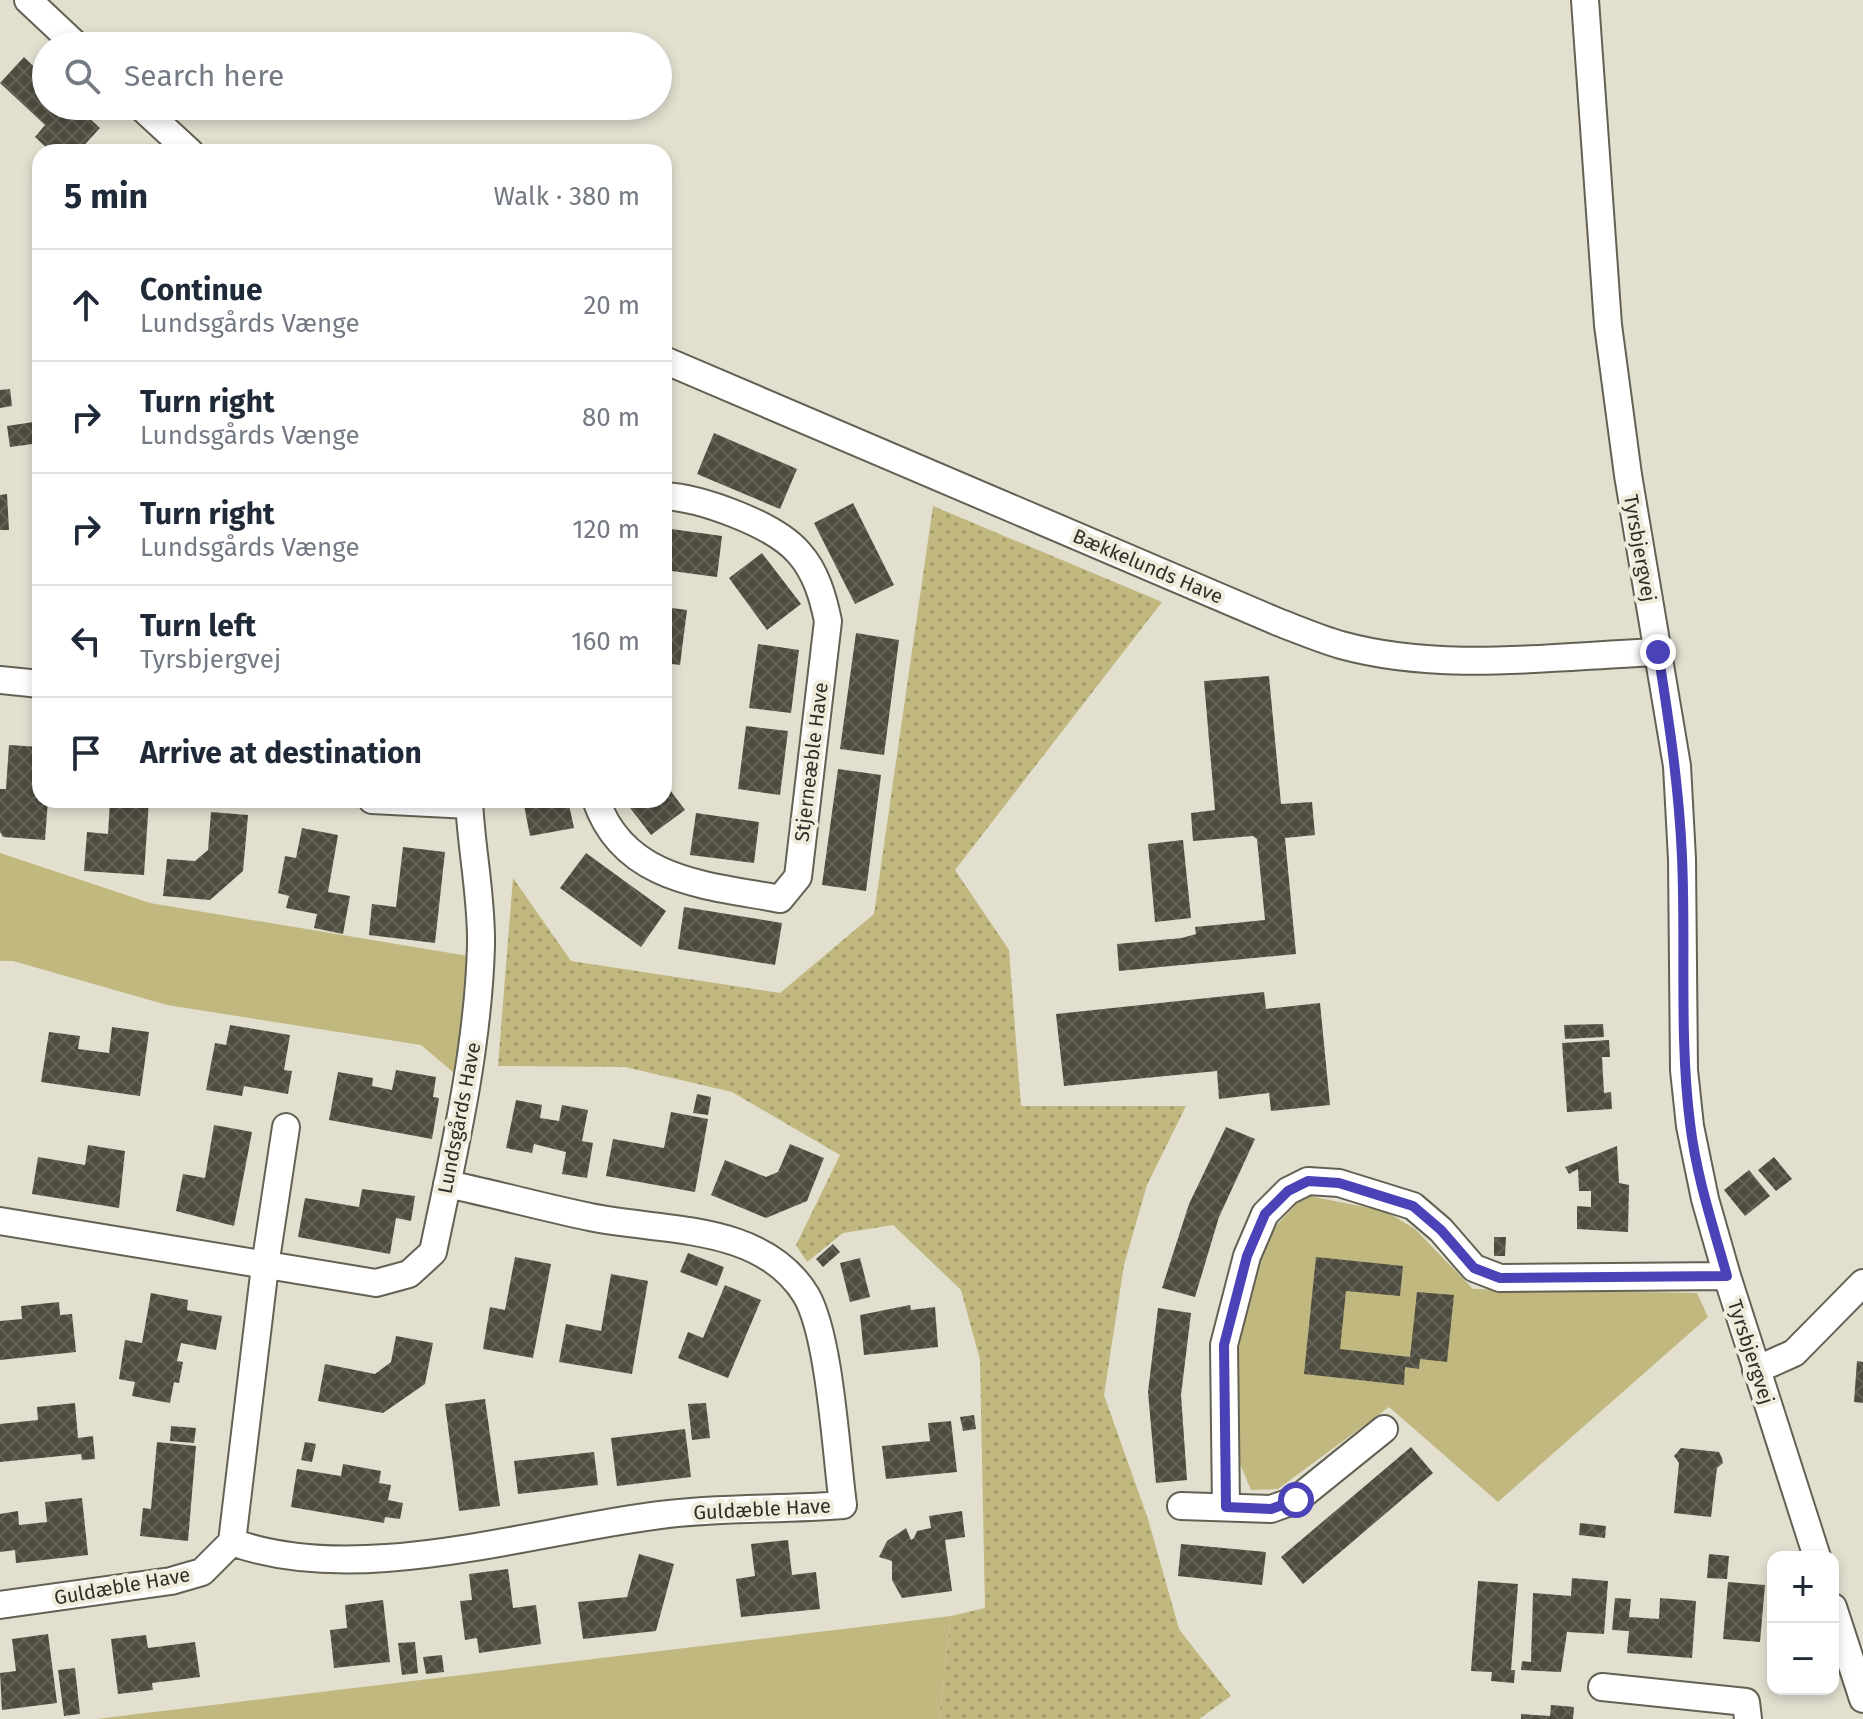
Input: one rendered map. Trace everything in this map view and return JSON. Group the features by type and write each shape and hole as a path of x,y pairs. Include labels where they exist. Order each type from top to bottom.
{"street":[{"path":"28,0 62,32"},
{"name":"Tyrsbjergvej","path":"1585,0 1608,325 1628,475 1677,766 1682,859 1684,1070 1690,1126 1705,1199 1727,1276 1815,1551"},
{"path":"155,120 181,144"},
{"name":"Bækkelunds Have","path":"672,363 1278,622 1341,645 1399,656 1457,660 1658,652"},
{"name":"Stjerneæble Have","path":"598,808 622,845 655,871 690,882 780,899 798,877 828,621 821,589 799,552 763,526 682,497 672,496"},
{"path":"0,680 32,683"},
{"name":"Lundsgårds Have","path":"0,1221 376,1283 409,1274 433,1252 475,1038 481,944 478,876 470,808"},
{"path":"232,1542 265,1266 286,1127"},
{"path":"1226,1507 1224,1374 1228,1330 1247,1256 1265,1214 1288,1191 1308,1181 1339,1183 1413,1206 1441,1230 1474,1268 1500,1278 1727,1276"},
{"name":"Guldæble Have","path":"0,1605 171,1581 202,1572 232,1542 259,1552 330,1560 428,1553 663,1514 843,1505 819,1326 806,1295 785,1269 725,1237 591,1217 447,1184"},
{"path":"1756,1370 1794,1353 1863,1283"},
{"path":"1181,1506 1271,1509 1296,1500 1384,1429"},
{"path":"1838,1623 1863,1699"},
{"path":"1602,1687 1746,1702 1748,1719"}],"shaded area":[{"path":"933,506 1162,602 955,870 1009,950 1021,1106 1186,1106 1147,1185 1124,1265 1104,1395 1148,1519 1179,1629 1231,1696 1199,1719 939,1719 951,1616 985,1608 980,1360 961,1290 893,1225 843,1233 807,1262 796,1245 840,1155 732,1092 625,1067 498,1066 513,878 571,961 780,993 874,914"},
{"path":"0,853 150,903 480,958 466,1083 421,1045 167,1005 13,961 0,961"},
{"path":"1304,1195 1385,1211 1415,1229 1473,1289 1697,1293 1708,1317 1498,1502 1389,1407 1278,1489 1251,1490 1238,1459 1238,1352 1261,1242"},
{"path":"951,1616 939,1719 96,1719"}],"building":[{"path":"24,57 32,65 32,113 0,83"},
{"path":"40,120 91,120 100,128 85,144 42,144 35,137 45,125"},
{"path":"10,389 12,406 0,408 0,390"},
{"path":"32,422 32,444 10,447 7,426"},
{"path":"714,433 797,469 780,509 697,474"},
{"path":"7,494 9,530 0,530 0,495"},
{"path":"853,503 894,585 855,604 814,523"},
{"path":"672,529 722,536 717,577 672,571"},
{"path":"762,553 801,604 767,630 729,578"},
{"path":"672,608 687,610 680,665 672,664"},
{"path":"856,633 899,640 884,755 840,749"},
{"path":"758,644 799,650 791,713 749,708"},
{"path":"1269,676 1281,804 1312,802 1315,835 1285,838 1296,954 1119,971 1117,944 1182,938 1196,934 1195,927 1265,920 1257,839 1253,836 1193,841 1191,813 1215,810 1204,681"},
{"path":"746,726 788,731 780,795 738,789"},
{"path":"9,745 32,746 32,808 47,808 45,840 3,837 0,832 0,789 6,789"},
{"path":"838,769 881,775 866,891 822,885"},
{"path":"672,793 685,810 651,835 630,808 672,808"},
{"path":"110,808 148,808 144,875 84,871 87,832 108,834"},
{"path":"525,808 570,808 574,828 530,836"},
{"path":"211,812 248,815 243,871 210,900 163,896 167,859 195,861 208,850"},
{"path":"696,813 759,822 754,863 690,855"},
{"path":"302,828 338,835 328,892 350,896 343,934 314,928 317,914 286,908 289,896 278,893 285,856 296,858"},
{"path":"1183,840 1191,918 1155,922 1148,844"},
{"path":"403,847 445,852 435,943 369,935 372,904 396,907"},
{"path":"586,853 666,911 641,947 560,888"},
{"path":"684,907 782,923 775,965 678,949"},
{"path":"1264,992 1266,1009 1320,1003 1330,1105 1271,1111 1269,1093 1219,1099 1217,1071 1064,1086 1056,1014"},
{"path":"1603,1024 1604,1037 1565,1039 1564,1025"},
{"path":"230,1025 290,1035 284,1070 292,1071 288,1094 244,1086 242,1096 206,1090 215,1043 226,1045"},
{"path":"112,1027 149,1032 140,1096 41,1082 49,1032 80,1036 78,1049 109,1053"},
{"path":"1609,1040 1610,1057 1602,1057 1604,1093 1611,1092 1612,1109 1567,1112 1562,1043"},
{"path":"396,1070 436,1077 433,1097 439,1098 432,1139 329,1120 338,1072 373,1078 372,1086 392,1090"},
{"path":"697,1094 711,1097 708,1115 693,1113"},
{"path":"516,1100 542,1105 540,1118 559,1121 562,1105 588,1110 582,1141 593,1143 587,1178 562,1174 566,1152 534,1144 532,1153 506,1148"},
{"path":"671,1112 708,1119 695,1192 606,1176 613,1139 664,1148"},
{"path":"214,1125 252,1132 234,1226 176,1211 183,1174 205,1178"},
{"path":"1226,1127 1255,1139 1219,1217 1195,1297 1162,1288 1189,1204"},
{"path":"790,1144 824,1158 807,1201 766,1218 711,1195 725,1160 766,1177 778,1172"},
{"path":"88,1145 125,1151 119,1208 32,1194 38,1157 85,1165"},
{"path":"1617,1146 1619,1183 1629,1185 1628,1232 1577,1229 1577,1206 1591,1207 1591,1191 1579,1191 1578,1169 1569,1174 1565,1167"},
{"path":"1774,1157 1792,1179 1776,1191 1758,1170"},
{"path":"1749,1170 1770,1196 1745,1216 1724,1190"},
{"path":"362,1189 415,1196 411,1221 396,1218 390,1254 298,1237 305,1198 359,1207"},
{"path":"1494,1237 1506,1237 1505,1256 1494,1256"},
{"path":"833,1244 840,1252 823,1267 816,1259"},
{"path":"688,1253 724,1267 717,1286 680,1272"},
{"path":"515,1257 551,1264 533,1358 483,1349 490,1307 505,1310"},
{"path":"1316,1257 1403,1266 1400,1296 1346,1291 1340,1349 1410,1357 1417,1292 1454,1295 1447,1362 1420,1359 1419,1369 1405,1367 1404,1385 1304,1374"},
{"path":"860,1258 870,1297 850,1302 840,1263"},
{"path":"611,1274 648,1281 632,1374 559,1362 566,1324 601,1331"},
{"path":"725,1285 761,1300 728,1378 678,1358 688,1332 703,1338"},
{"path":"151,1293 188,1300 187,1310 222,1316 216,1350 181,1343 177,1361 183,1362 179,1383 174,1382 170,1403 132,1396 135,1382 119,1379 125,1340 142,1343"},
{"path":"59,1302 60,1315 72,1314 76,1352 0,1360 0,1321 22,1319 21,1306"},
{"path":"910,1305 911,1310 935,1307 938,1347 864,1355 860,1315"},
{"path":"1158,1308 1191,1313 1181,1395 1187,1480 1156,1483 1148,1392"},
{"path":"396,1336 433,1343 425,1384 383,1413 318,1401 325,1364 375,1374 391,1362"},
{"path":"1857,1361 1863,1362 1863,1403 1854,1402"},
{"path":"485,1399 500,1506 459,1511 445,1404"},
{"path":"75,1403 78,1438 93,1436 95,1459 82,1460 81,1454 0,1462 0,1424 38,1420 37,1407"},
{"path":"706,1403 710,1438 692,1440 688,1404"},
{"path":"974,1415 976,1429 963,1431 960,1417"},
{"path":"951,1421 957,1472 886,1479 882,1446 930,1441 928,1423"},
{"path":"171,1426 196,1428 194,1443 170,1441"},
{"path":"685,1429 691,1477 617,1486 611,1438"},
{"path":"157,1442 196,1446 188,1541 140,1536 143,1508 151,1509"},
{"path":"305,1442 316,1444 312,1462 301,1460"},
{"path":"1411,1447 1433,1473 1303,1584 1281,1557"},
{"path":"1681,1448 1719,1452 1722,1458 1723,1463 1717,1468 1711,1517 1674,1513 1679,1463 1674,1456"},
{"path":"594,1452 598,1485 518,1494 514,1461"},
{"path":"343,1464 381,1471 379,1483 391,1485 388,1500 403,1503 400,1519 385,1517 384,1523 291,1507 297,1469 341,1476"},
{"path":"82,1498 88,1555 16,1563 15,1550 0,1552 0,1514 18,1511 19,1525 47,1522 45,1502"},
{"path":"962,1511 965,1537 945,1540 952,1591 902,1598 892,1580 892,1561 879,1557 887,1541 906,1528 911,1540 917,1531 931,1528 929,1516"},
{"path":"1580,1523 1606,1526 1605,1538 1579,1535"},
{"path":"788,1540 792,1575 816,1572 820,1609 741,1617 736,1579 755,1576 751,1544"},
{"path":"1181,1544 1266,1552 1262,1585 1178,1576"},
{"path":"639,1554 674,1564 656,1631 583,1639 578,1602 627,1597"},
{"path":"1709,1554 1729,1556 1727,1579 1707,1578"},
{"path":"508,1569 513,1608 536,1605 541,1644 479,1653 477,1638 465,1640 460,1601 472,1600 469,1574"},
{"path":"1572,1578 1608,1581 1604,1634 1567,1632 1561,1672 1521,1670 1522,1661 1531,1662 1533,1593 1571,1596"},
{"path":"1478,1581 1518,1584 1511,1670 1515,1670 1514,1683 1491,1681 1492,1672 1471,1671"},
{"path":"1728,1582 1765,1585 1760,1642 1723,1639"},
{"path":"1615,1598 1631,1599 1629,1617 1659,1619 1660,1598 1696,1601 1692,1658 1627,1653 1629,1631 1612,1630"},
{"path":"383,1600 390,1662 334,1668 330,1630 347,1628 345,1605"},
{"path":"48,1634 57,1703 2,1710 0,1673 16,1671 12,1639"},
{"path":"146,1635 148,1648 195,1642 200,1677 152,1683 153,1690 118,1694 111,1639"},
{"path":"415,1642 418,1673 402,1675 398,1643"},
{"path":"442,1655 444,1672 426,1674 423,1657"},
{"path":"75,1668 80,1714 64,1716 58,1670"},
{"path":"1551,1705 1574,1707 1573,1719 1521,1719 1521,1714 1550,1716"}],"route":[{"path":"1296,1500 1271,1509 1226,1507 1224,1345 1247,1256 1265,1214 1288,1191 1308,1181 1339,1183 1413,1206 1441,1230 1474,1268 1500,1278 1727,1276 1705,1199 1690,1126 1684,1070 1682,859 1677,766 1658,652"}]}
